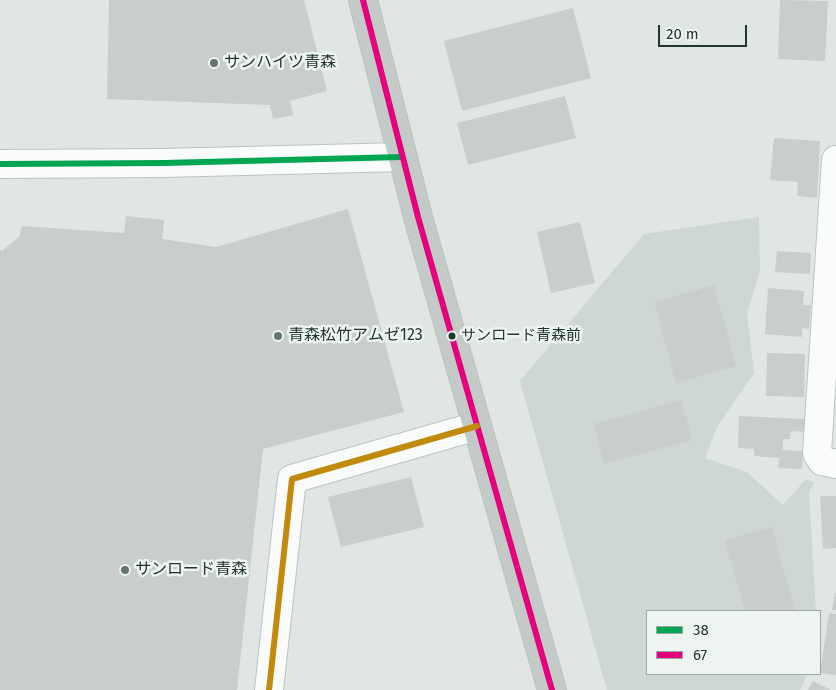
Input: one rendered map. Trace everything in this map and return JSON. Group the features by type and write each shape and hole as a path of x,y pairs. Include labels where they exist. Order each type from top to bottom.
{"highway":[{"path":"363,0 402,157 552,690"}],"street":[{"path":"0,164 146,164 402,157"},
{"path":"836,160 833,259 817,452 822,461 836,464"},
{"path":"269,690 292,479 477,426"}],"shaded area":[{"path":"759,217 760,270 747,314 754,373 717,427 705,458 747,472 783,505 805,480 814,482 809,493 816,610 646,610 646,675 807,675 800,690 607,690 520,381 644,234"}],"building":[{"name":"サンハイツ青森","path":"109,0 304,0 327,91 290,101 293,115 273,119 270,105 107,99"},
{"path":"780,0 828,1 825,61 778,59"},
{"path":"573,8 591,78 462,111 444,41"},
{"path":"565,96 576,138 468,165 457,123"},
{"path":"774,138 820,141 817,198 797,196 798,182 770,180"},
{"name":"サンロード青森","path":"348,209 404,412 263,449 237,690 0,690 0,249 2,251 19,237 22,226 124,233 126,216 164,220 162,239 216,247"},
{"path":"580,222 595,283 551,293 537,232"},
{"path":"777,251 811,253 810,274 775,272"},
{"path":"714,285 736,366 676,383 654,302"},
{"path":"768,288 804,291 803,305 811,305 809,329 802,328 802,337 765,334"},
{"path":"767,353 805,354 804,397 766,396"},
{"path":"681,400 692,440 604,464 594,424"},
{"path":"739,416 805,419 804,432 791,431 790,439 783,439 783,450 803,451 802,469 778,468 779,458 754,456 754,449 738,448"},
{"path":"411,477 424,527 341,547 328,497"},
{"path":"820,496 836,496 836,548 823,549"},
{"path":"772,527 795,610 745,610 725,540"},
{"path":"835,593 836,610 832,610"},
{"path":"829,613 836,614 836,675 821,673"},
{"path":"813,681 831,690 808,690"}],"transit line":[{"name":"67","path":"363,0 418,217 552,690"},
{"name":"38","path":"0,164 164,163 402,157"},
{"path":"269,690 292,479 477,426"}],"place":[{"name":"サンハイツ青森","path":"214,63"},
{"name":"青森松竹アムゼ123","path":"278,336"},
{"name":"サンロード青森前","path":"452,336"},
{"name":"サンロード青森","path":"125,570"}]}
